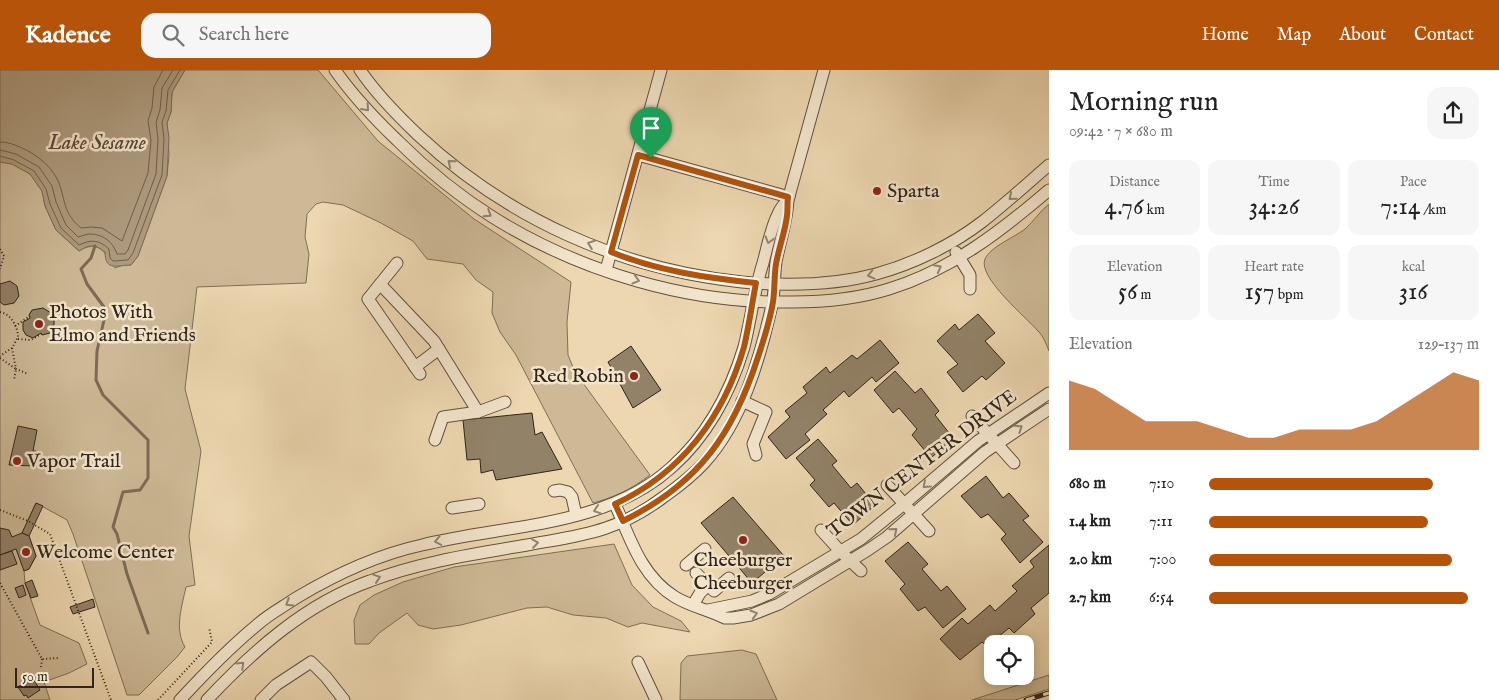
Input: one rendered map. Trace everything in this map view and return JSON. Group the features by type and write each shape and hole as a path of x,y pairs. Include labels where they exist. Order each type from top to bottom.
{"street":[{"path":"335,70 385,129 417,159 467,200 493,218 540,243 606,270 651,284 722,298 753,302 826,302 868,295 916,279 959,257 1008,225 1049,190"},
{"path":"360,70 376,91 434,150 501,200 569,236 611,252 684,274 756,283 817,284 874,274 898,267 951,242 982,222 1049,165"},
{"path":"606,270 661,70"},
{"path":"207,700 239,666 287,626 343,593 368,581 408,568 574,537 606,528 656,503 679,486 704,463 721,440 742,401 760,350 773,302 776,264 787,216 788,198 824,70"},
{"path":"638,155 788,198"},
{"path":"180,700 221,657 266,617 324,582 355,566 386,554 421,545 576,516 615,504 647,486 672,467 708,427 725,396 744,346 756,283 777,214 788,198"},
{"path":"951,242 970,275 970,288"},
{"path":"397,263 368,299 418,370 440,349"},
{"path":"380,284 434,341 478,412"},
{"name":"TOWN CENTER DRIVE","path":"708,610 752,601 769,594 840,552 867,534 987,434 1049,393"},
{"path":"742,401 766,412 753,444 756,455"},
{"path":"435,440 443,417 478,412 505,402"},
{"name":"TOWN CENTER DRIVE","path":"615,504 644,568 653,579 675,597 725,618 762,612 850,562 887,537 996,444 1049,409"},
{"path":"972,416 1014,463"},
{"path":"887,485 929,531"},
{"path":"554,491 568,492 572,497 576,516"},
{"path":"452,508 478,504"},
{"path":"821,530 840,552 861,571"},
{"path":"686,565 705,549"},
{"path":"696,573 711,588"},
{"path":"693,605 700,593 729,578"},
{"path":"708,610 711,588"},
{"path":"261,700 276,685 311,662 344,700"},
{"path":"638,662 656,700"}],"path":[{"path":"0,249 4,256 0,269"},
{"path":"0,312 5,313 9,317 18,332 18,339 12,348 0,357 16,369 28,374"},
{"path":"15,326 30,316"},
{"path":"18,339 31,340 41,334"},
{"path":"12,348 16,369 14,380"},
{"path":"0,510 28,521 50,534 111,700"},
{"path":"0,583 42,659 41,667"},
{"path":"158,700 212,642 208,626"},
{"path":"42,659 58,658"}],"shaded area":[{"path":"185,70 318,70 378,141 474,219 571,282 567,322 568,355 575,372 650,475 623,492 593,503 516,355 500,332 492,313 493,292 476,280 463,264 427,259 413,241 381,223 343,205 323,202 316,204 307,214 305,237 309,254 306,283 197,287 185,389 201,451 189,536 195,585 186,587 179,625 185,647 139,695 127,695 67,520 36,503 22,533 29,536 36,556 29,569 24,571 25,583 40,625 79,643 87,664 44,682 50,700 0,700 0,162 12,164 30,174 42,191 45,206 56,230 79,251 92,246 96,247 104,252 115,268 131,265 138,256 167,176 169,155 167,123 171,112 172,92"},
{"path":"1049,204 1049,351 1040,333 1004,297 988,276 985,259 992,250 1025,229"},
{"path":"614,544 632,585 653,607 681,621 690,632 642,623 628,627 606,618 573,615 547,607 527,608 461,625 433,629 418,625 407,613 379,633 369,644 355,644 354,620 360,605 374,595 403,582 454,567"},
{"path":"742,650 756,654 777,700 680,700 681,663 687,656"},
{"path":"1049,675 1049,689 1015,700 972,700 1018,685 1034,685 1034,680"}],"water":[{"name":"Lake Sesame","path":"0,70 185,70 172,92 171,112 167,123 169,138 167,176 138,256 131,265 110,265 107,262 105,252 95,246 89,246 79,251 56,230 45,206 42,191 30,174 12,164 0,162"}],"building":[{"path":"10,281 17,286 19,296 14,303 4,305 0,302 0,284"},
{"name":"Photos With Elmo and Friends","path":"43,308 54,316 54,325 50,333 42,335 41,333 33,338 26,335 23,330 23,322 30,318 29,315 32,310"},
{"path":"978,314 995,333 985,341 1005,363 986,380 982,376 963,392 947,372 958,364 937,341 955,324 959,330"},
{"path":"880,340 899,363 876,382 872,377 849,397 844,391 823,410 827,414 805,434 810,440 786,459 768,437 790,417 785,411 807,393 803,387 826,367 830,373 852,355 857,359"},
{"name":"Red Robin","path":"631,346 661,390 633,408 608,362"},
{"path":"895,371 915,393 921,388 939,411 935,415 953,438 931,458 912,435 917,429 899,408 893,413 874,390"},
{"path":"532,413 535,435 542,432 562,469 496,480 493,470 481,473 480,459 467,460 463,420"},
{"path":"18,426 37,430 33,451 36,451 34,466 9,465"},
{"path":"818,439 837,461 832,465 851,488 857,483 875,505 853,525 834,503 829,507 810,485 815,480 796,458"},
{"path":"986,476 1003,498 1009,493 1029,516 1023,520 1043,542 1020,563 1001,539 1006,534 988,514 981,518 961,496"},
{"name":"Cheeburger Cheeburger","path":"733,497 784,556 752,583 701,523"},
{"path":"36,503 43,506 29,536 22,533"},
{"name":"Welcome Center","path":"0,528 9,530 12,537 22,533 29,536 36,556 29,569 24,571 16,549 0,555"},
{"path":"908,542 928,564 922,569 941,591 947,586 966,609 943,628 925,607 918,611 900,589 905,584 885,561"},
{"path":"1049,545 1049,593 1031,608 1035,614 1014,633 1009,628 1000,635 984,635 984,644 982,642 960,660 940,639 962,618 968,624 990,605 995,611 1017,591 1012,586 1034,567 1030,561"},
{"path":"12,551 17,564 0,570 0,555"},
{"path":"32,580 38,596 31,598 25,583"},
{"path":"23,585 26,595 19,598 15,588"},
{"path":"93,599 95,607 73,614 70,607"},
{"path":"32,677 40,690 28,698 26,695 24,696 18,687"}],"waterway":[{"path":"95,246 91,258 81,269 87,284 104,307 104,320 97,351 96,380 103,395 148,440 148,478 140,490 123,492 113,527 117,534 127,574 148,633"}],"railway":[{"path":"1026,700 1049,693"}],"place":[{"name":"Sparta","path":"877,191"},
{"name":"Photos With Elmo and Friends","path":"39,324"},
{"name":"Red Robin","path":"634,376"},
{"name":"Vapor Trail","path":"17,461"},
{"name":"Cheeburger Cheeburger","path":"743,540"},
{"name":"Welcome Center","path":"26,552"}],"route":[{"path":"638,155 651,158 788,197 787,216 776,264 773,302 749,385 740,406 721,440 704,463 679,486 656,503 623,521 615,504 647,486 672,467 708,427 725,396 744,346 756,283 684,274 611,252 638,155"}]}
